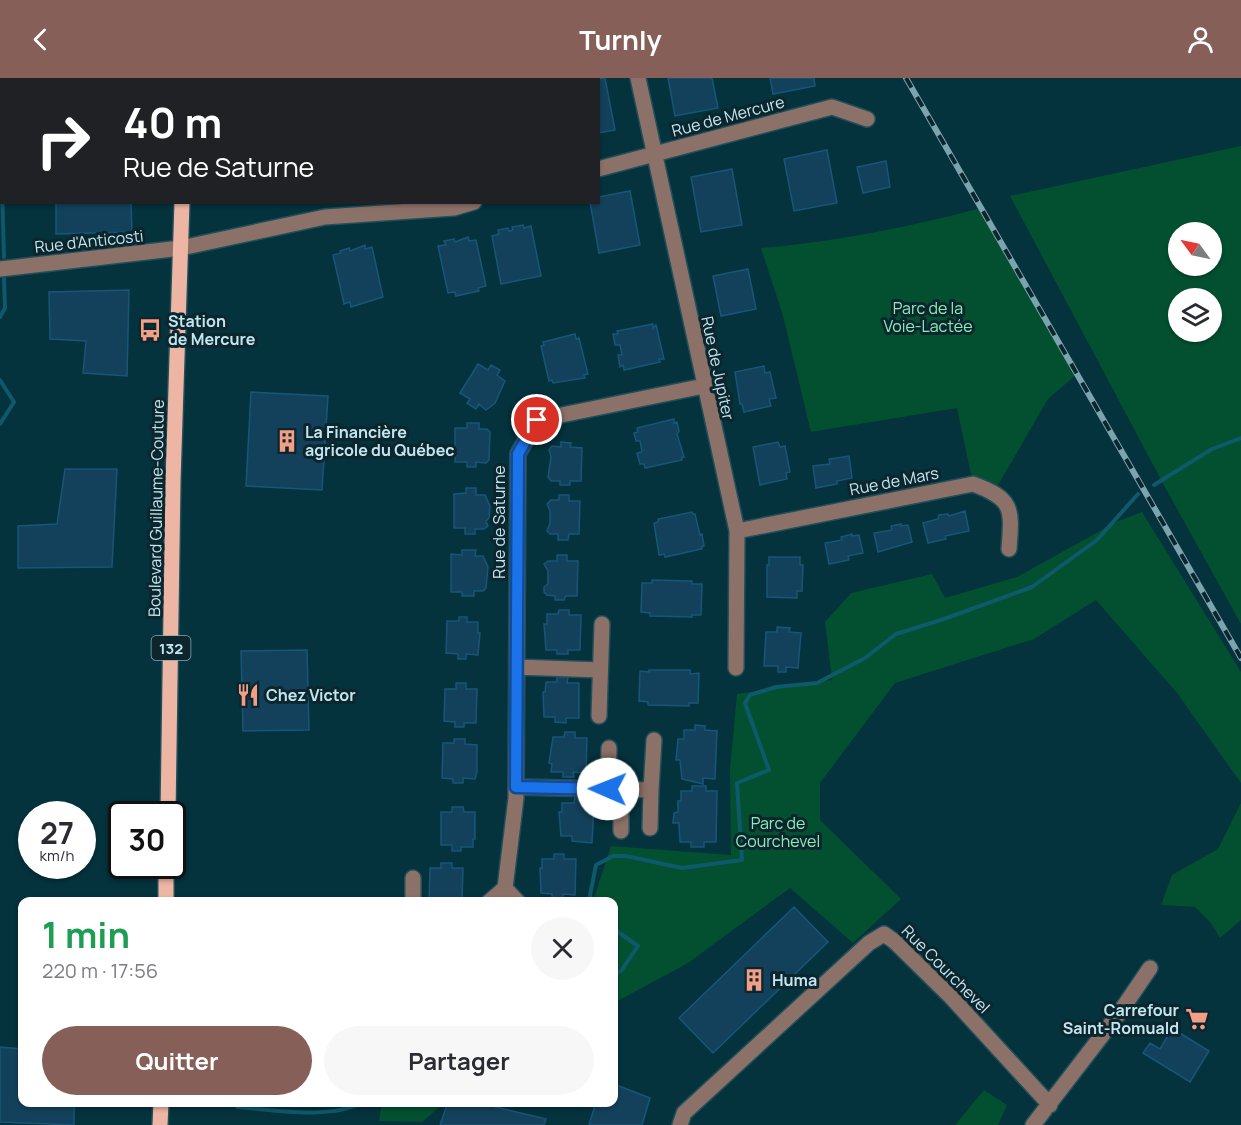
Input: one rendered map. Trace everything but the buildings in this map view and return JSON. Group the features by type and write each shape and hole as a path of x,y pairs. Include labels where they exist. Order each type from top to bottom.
{"main road":[{"name":"Boulevard Guillaume-Couture","path":"168,801 173,481 182,204"},
{"path":"166,879 166,897"},
{"path":"160,1125 161,1107"}],"street":[{"name":"Rue de Jupiter","path":"638,78 737,531 736,668"},
{"name":"Rue de Mercure","path":"600,168 832,107 867,119"},
{"path":"181,248 325,217 454,208 467,204"},
{"name":"Rue d'Anticosti","path":"0,269 181,248"},
{"name":"Rue de Saturne","path":"505,888 516,793 518,454 537,420 704,386"},
{"name":"Rue de Mars","path":"737,531 973,484 1000,497 1012,514 1010,549"},
{"path":"599,716 602,624"},
{"path":"517,667 600,670"},
{"path":"650,828 654,740"},
{"path":"609,748 621,831"},
{"path":"516,793 651,790"},
{"path":"413,878 413,897"},
{"path":"495,897 505,888 513,897"},
{"name":"Rue Courchevel","path":"680,1125 684,1113 721,1078 869,943 884,934 951,997 1050,1105"},
{"path":"1034,1125 1150,968"},
{"path":"1045,1125 1050,1105"}],"green space":[{"path":"1241,146 1241,624 1166,489 1010,196"},
{"name":"Parc de la Voie-Lactée","path":"981,208 1077,374 1048,399 994,492 973,484 957,408 811,432 783,316 761,248 872,233"},
{"name":"Parc de Courchevel","path":"1142,512 1241,672 1241,783 1177,693 1096,600 1034,639 895,683 820,783 820,820 901,899 853,943 790,888 688,963 618,1001 618,897 594,897 611,846 731,855 730,769 737,694 832,680 825,622 851,593 932,574 945,598 1017,577 1116,522"},
{"path":"1241,803 1241,920 1220,938 1211,923 1195,907 1161,905 1172,875 1218,849"},
{"path":"984,1090 1007,1105 998,1125 955,1125"},
{"path":"381,1107 439,1107 422,1122 379,1121"}],"waterway":[{"path":"2,204 4,257"},
{"path":"0,317 5,308 4,279"},
{"path":"0,380 14,402 0,424"},
{"path":"1154,485 1212,449 1241,438"},
{"path":"591,897 596,865 613,856 626,856 682,868 742,860 737,783 769,770 745,703 750,695 776,687 817,683 865,658 896,634 1032,587 1097,540 1138,494"},
{"path":"618,932 638,946 618,972"},
{"path":"237,1107 302,1112 335,1111 352,1107"}],"railway":[{"path":"906,78 1241,658"}],"place":[{"name":"Station de Mercure","path":"150,330"},
{"name":"La Financière agricole du Québec","path":"287,441"},
{"name":"Chez Victor","path":"248,695"},
{"name":"Huma","path":"754,980"},
{"name":"Carrefour Saint-Romuald","path":"1197,1019"}],"route":[{"path":"537,420 518,454 516,787 608,789"}]}
